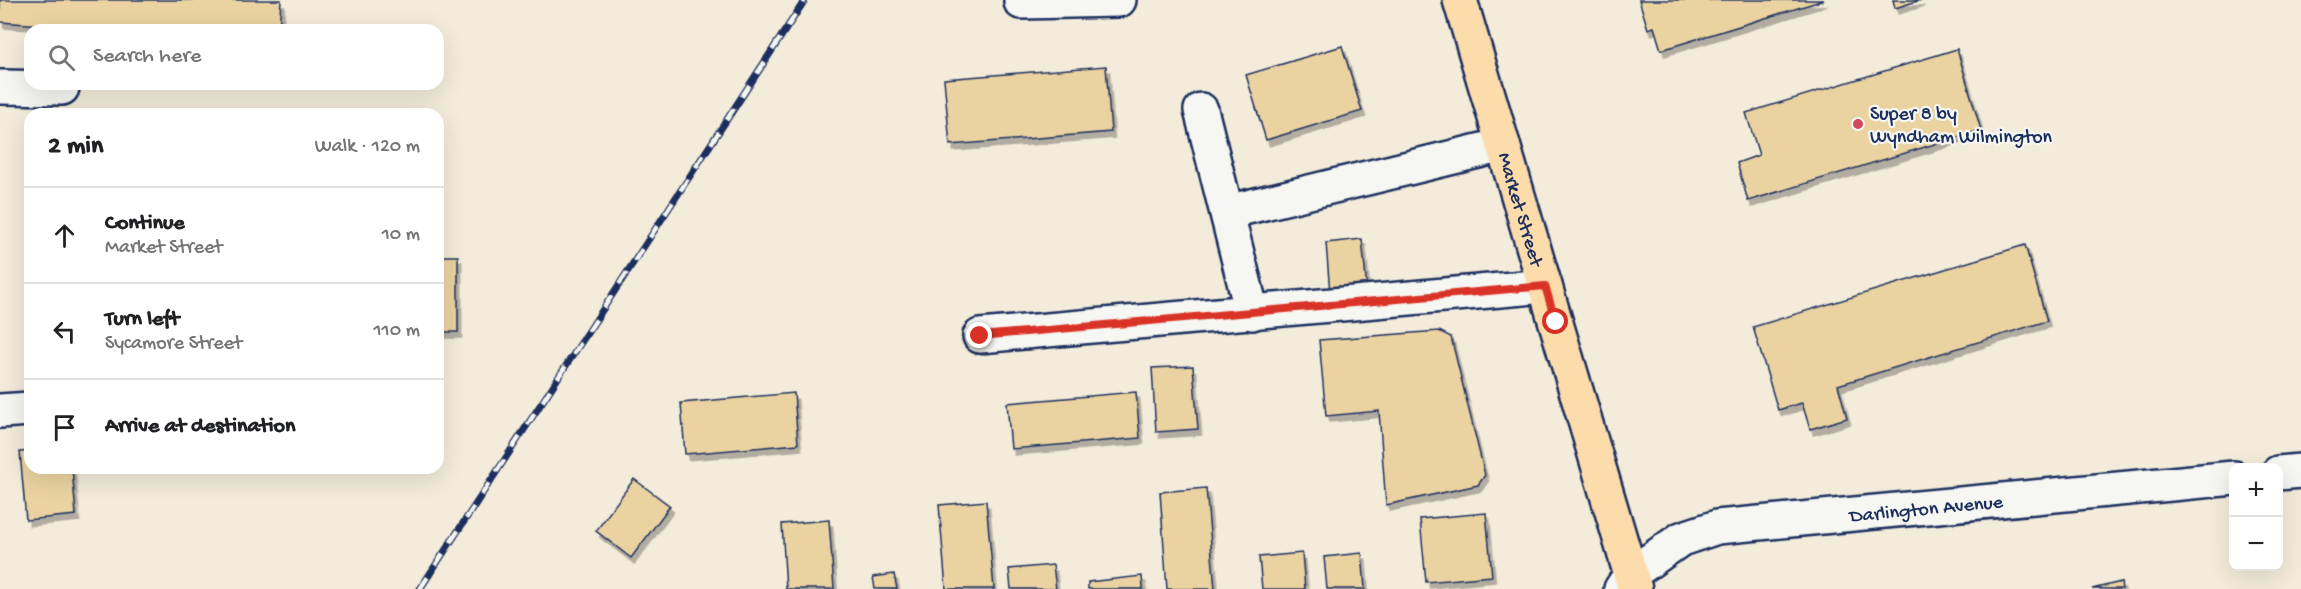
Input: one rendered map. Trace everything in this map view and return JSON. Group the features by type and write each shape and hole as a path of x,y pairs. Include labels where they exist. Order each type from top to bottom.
{"main road":[{"name":"Market Street","path":"1460,0 1545,286 1629,584"}],"street":[{"path":"1021,0 1021,2 1119,0"},
{"path":"0,87 24,87"},
{"path":"1202,110 1252,313"},
{"path":"1227,212 1503,145"},
{"path":"980,336 1545,286"},
{"path":"0,411 24,409"},
{"path":"2283,473 2301,471"},
{"name":"Darlington Avenue","path":"1629,584 1681,539 1717,527 2229,478"}],"building":[{"path":"0,0 281,0 279,24 0,22"},
{"path":"1639,0 1824,0 1661,50 1654,27 1648,29"},
{"path":"1893,0 1921,0 1895,8"},
{"path":"1342,46 1362,111 1266,140 1246,75"},
{"path":"1957,49 1981,130 1748,201 1737,163 1759,155 1746,113"},
{"path":"1106,66 1111,132 950,145 944,79"},
{"path":"1362,239 1367,290 1330,293 1326,243"},
{"path":"2025,245 2047,321 1838,385 1847,418 1810,429 1802,403 1778,410 1753,327"},
{"path":"444,256 458,256 458,332 444,332"},
{"path":"1439,331 1451,337 1485,475 1478,485 1386,505 1379,411 1326,416 1319,340"},
{"path":"1193,366 1198,429 1156,432 1152,368"},
{"path":"1136,392 1140,438 1011,449 1007,403"},
{"path":"794,393 798,444 685,454 681,403"},
{"path":"20,452 24,452 24,474 73,474 76,515 26,520"},
{"path":"634,479 670,506 631,558 596,531"},
{"path":"1206,488 1215,589 1167,589 1160,492"},
{"path":"986,501 994,589 946,589 939,505"},
{"path":"1486,513 1492,576 1426,582 1420,519"},
{"path":"829,520 834,589 786,589 782,524"},
{"path":"1302,553 1305,589 1262,589 1259,557"},
{"path":"1362,553 1365,589 1327,589 1324,557"},
{"path":"1053,565 1056,589 1011,589 1009,569"},
{"path":"894,574 897,589 875,589 873,577"},
{"path":"1142,576 1143,589 1088,589 1088,582"},
{"path":"2121,582 2122,589 2092,589"}],"railway":[{"path":"420,589 805,0"}],"place":[{"name":"Super 8 by Wyndham Wilmington","path":"1858,124"}],"route":[{"path":"980,336 1545,286 1556,322"}]}
